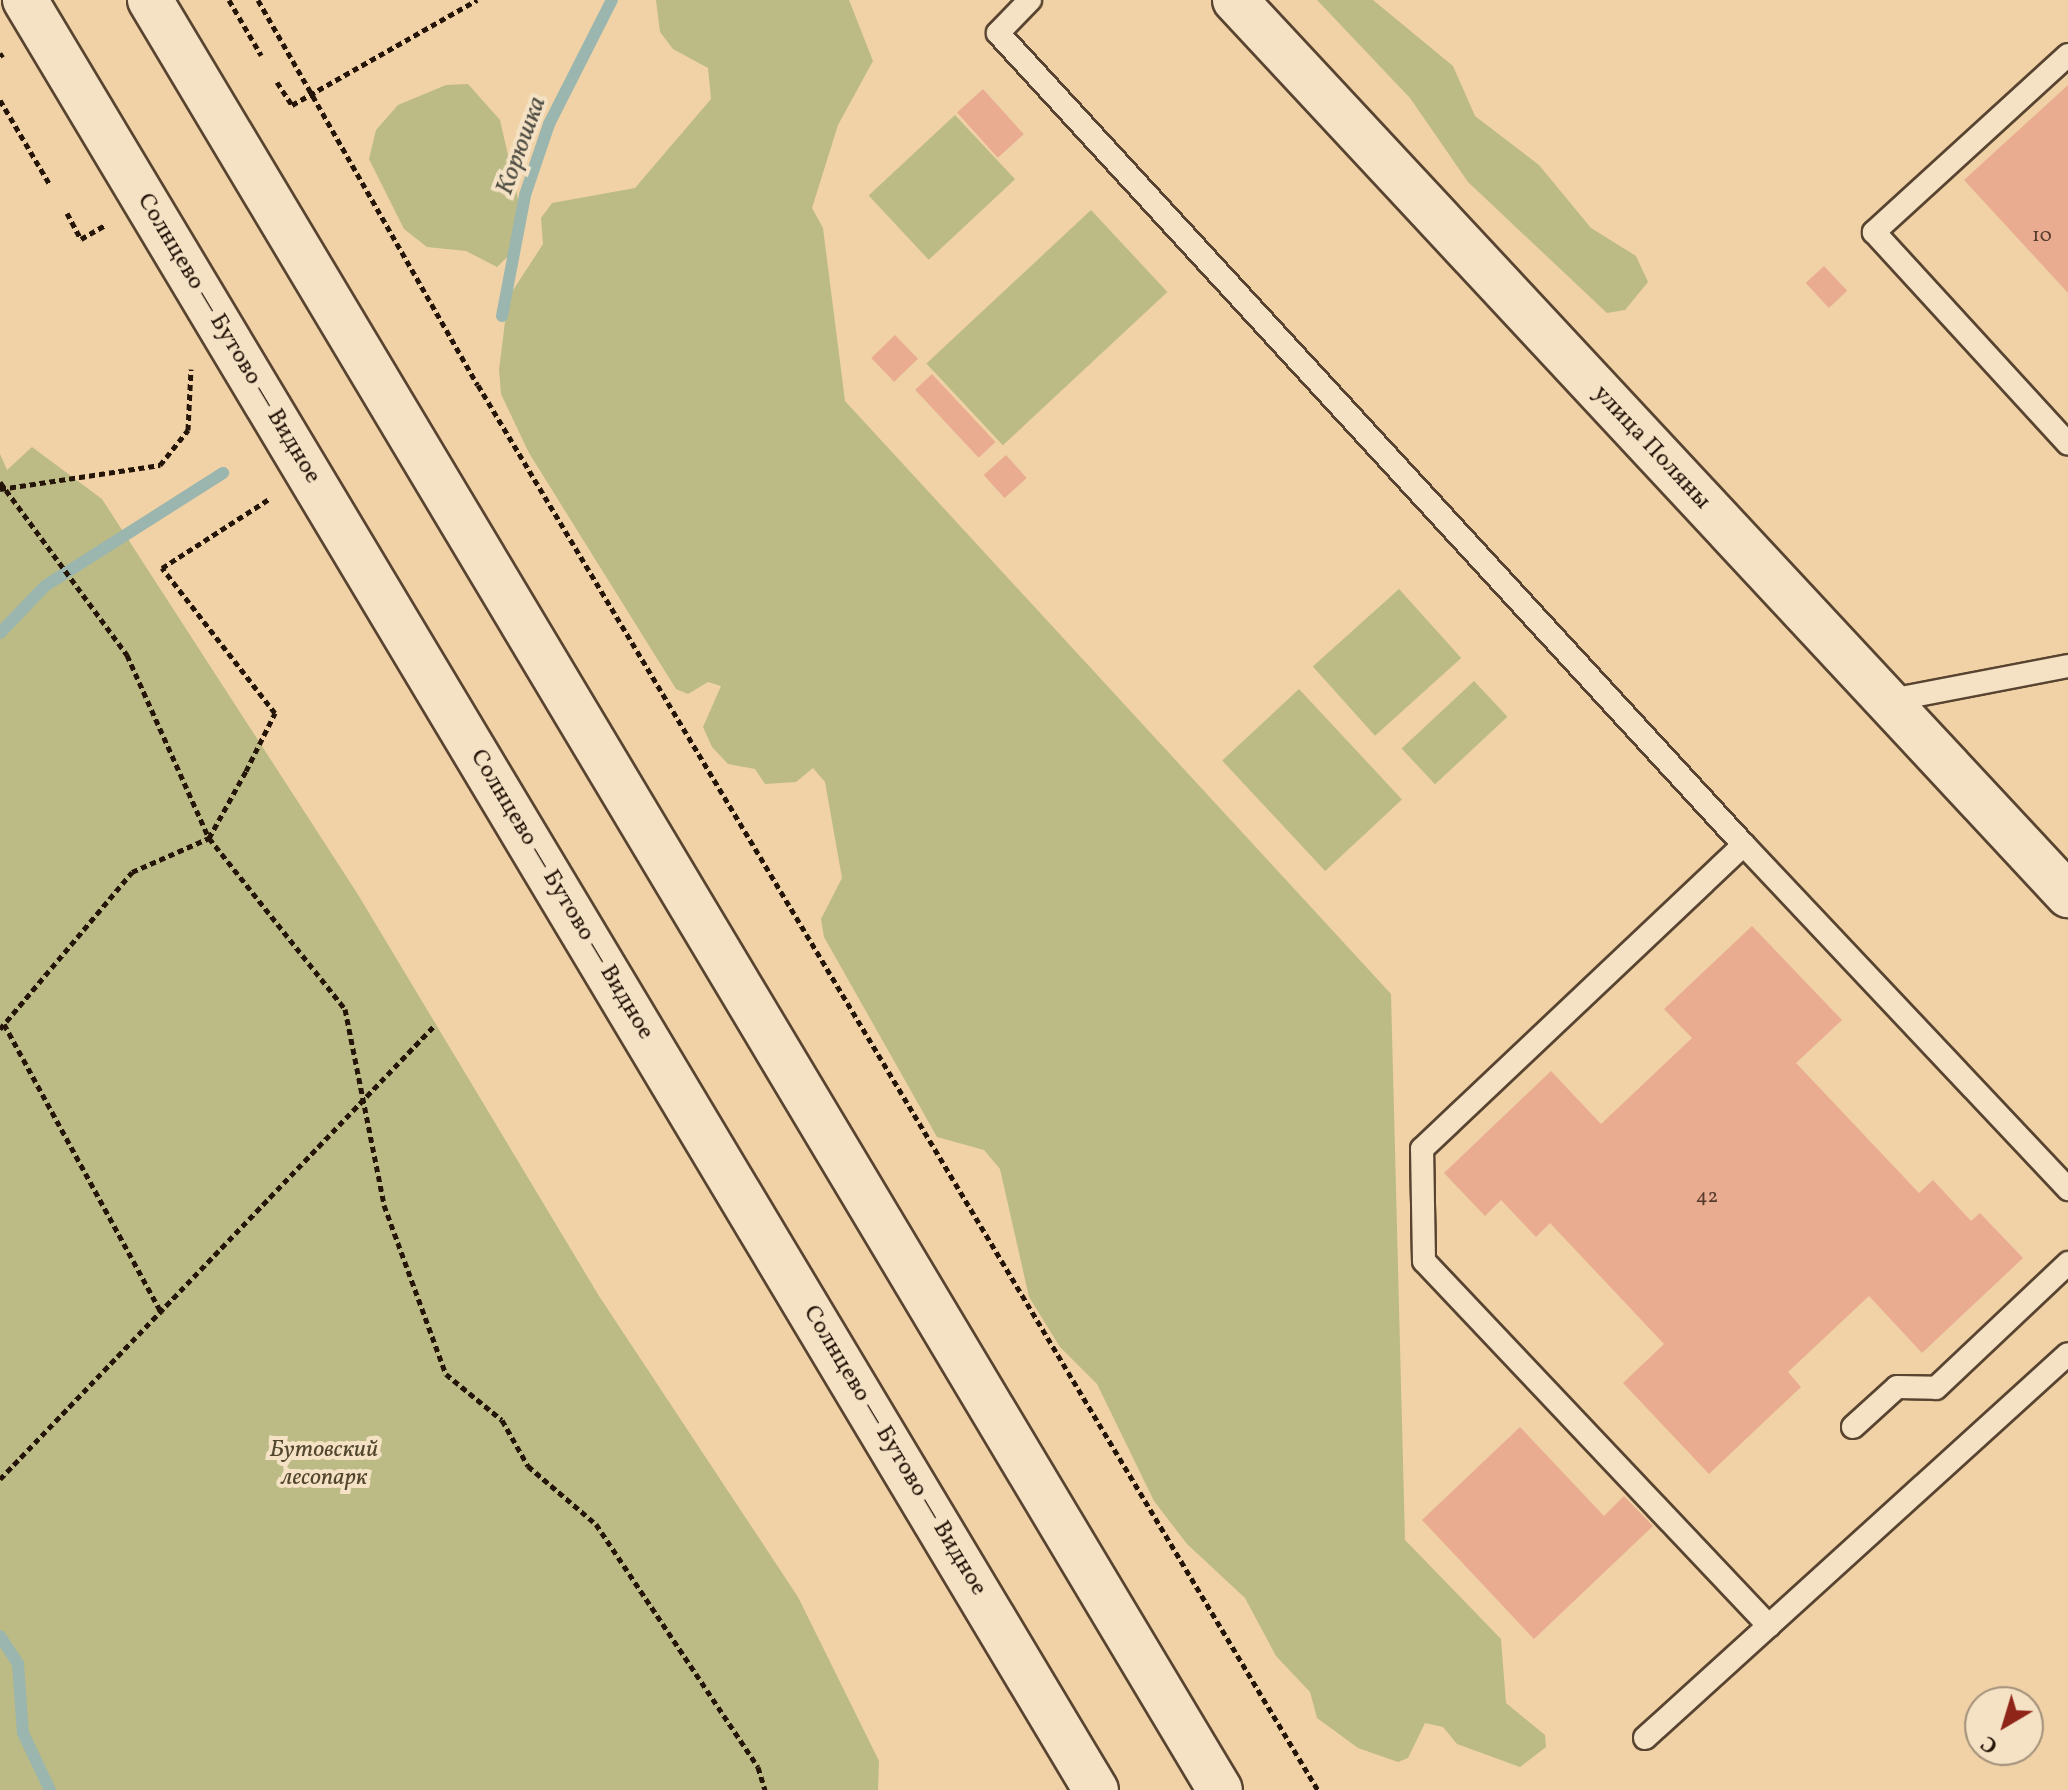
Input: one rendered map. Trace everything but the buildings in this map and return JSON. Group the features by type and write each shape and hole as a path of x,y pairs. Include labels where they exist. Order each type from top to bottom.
{"main road":[{"name":"Солнцево — Бутово — Видное","path":"25,0 1096,1790"},
{"path":"150,0 1220,1790"},
{"name":"улица Поляны","path":"1235,0 2068,895"}],"lane":[{"path":"1030,0 998,33 1744,845 2068,1189"},
{"path":"2068,55 1874,232 2068,444"},
{"path":"1886,701 2068,666"},
{"path":"1744,845 1422,1149 1424,1261 1769,1626"},
{"path":"1853,1427 1897,1387 1936,1388 2068,1263"},
{"path":"1645,1738 2068,1354"}],"path":[{"path":"229,0 261,55"},
{"path":"258,0 314,92 478,385 1318,1790"},
{"path":"277,82 292,105 477,0"},
{"path":"0,100 50,185"},
{"path":"67,213 81,239 105,225"},
{"path":"191,369 188,430 160,465 1,486 127,655 209,838 345,1009 360,1105 384,1205 446,1374 502,1420 528,1466 596,1524 758,1767 765,1790"},
{"path":"162,1314 2,1027 132,872 209,838 275,713 162,568 269,499"},
{"path":"0,1479 162,1314 434,1026"}],"green space":[{"path":"656,0 849,0 873,61 838,125 812,208 823,228 845,401 1391,994 1405,1540 1501,1639 1506,1703 1545,1735 1546,1747 1520,1767 1457,1744 1443,1727 1425,1723 1408,1758 1398,1762 1358,1748 1317,1718 1310,1692 1276,1656 1245,1598 1187,1544 1154,1501 1097,1384 1060,1347 1029,1297 1000,1169 984,1150 937,1137 824,937 821,919 842,878 825,782 813,768 796,782 765,784 755,769 728,764 712,747 703,727 721,686 708,682 688,694 676,689 529,453 501,394 499,370 508,298 543,244 541,218 552,203 635,188 711,99 708,68 673,49 660,32"},
{"path":"1317,0 1373,0 1453,66 1475,116 1539,165 1591,228 1636,256 1648,282 1625,310 1607,313 1468,182 1410,98"},
{"path":"468,84 500,120 524,225 519,246 497,267 466,251 427,247 404,229 369,159 376,130 398,105 446,85"},
{"path":"955,115 1015,179 929,260 869,195"},
{"path":"1091,210 1167,292 1003,445 926,363"},
{"name":"Бутовский лесопарк","path":"32,447 102,499 357,893 599,1296 798,1597 879,1761 878,1790 0,1790 0,454 7,470"},
{"path":"1399,589 1461,658 1375,736 1313,667"},
{"path":"1474,681 1507,717 1435,784 1402,749"},
{"path":"1299,689 1402,799 1325,871 1222,761"}],"waterway":[{"name":"Корюшка","path":"502,316 525,195 549,124 612,0"},
{"name":"Корюшка","path":"0,633 45,586 223,473"},
{"path":"0,1636 18,1664 23,1733 50,1790"}]}
